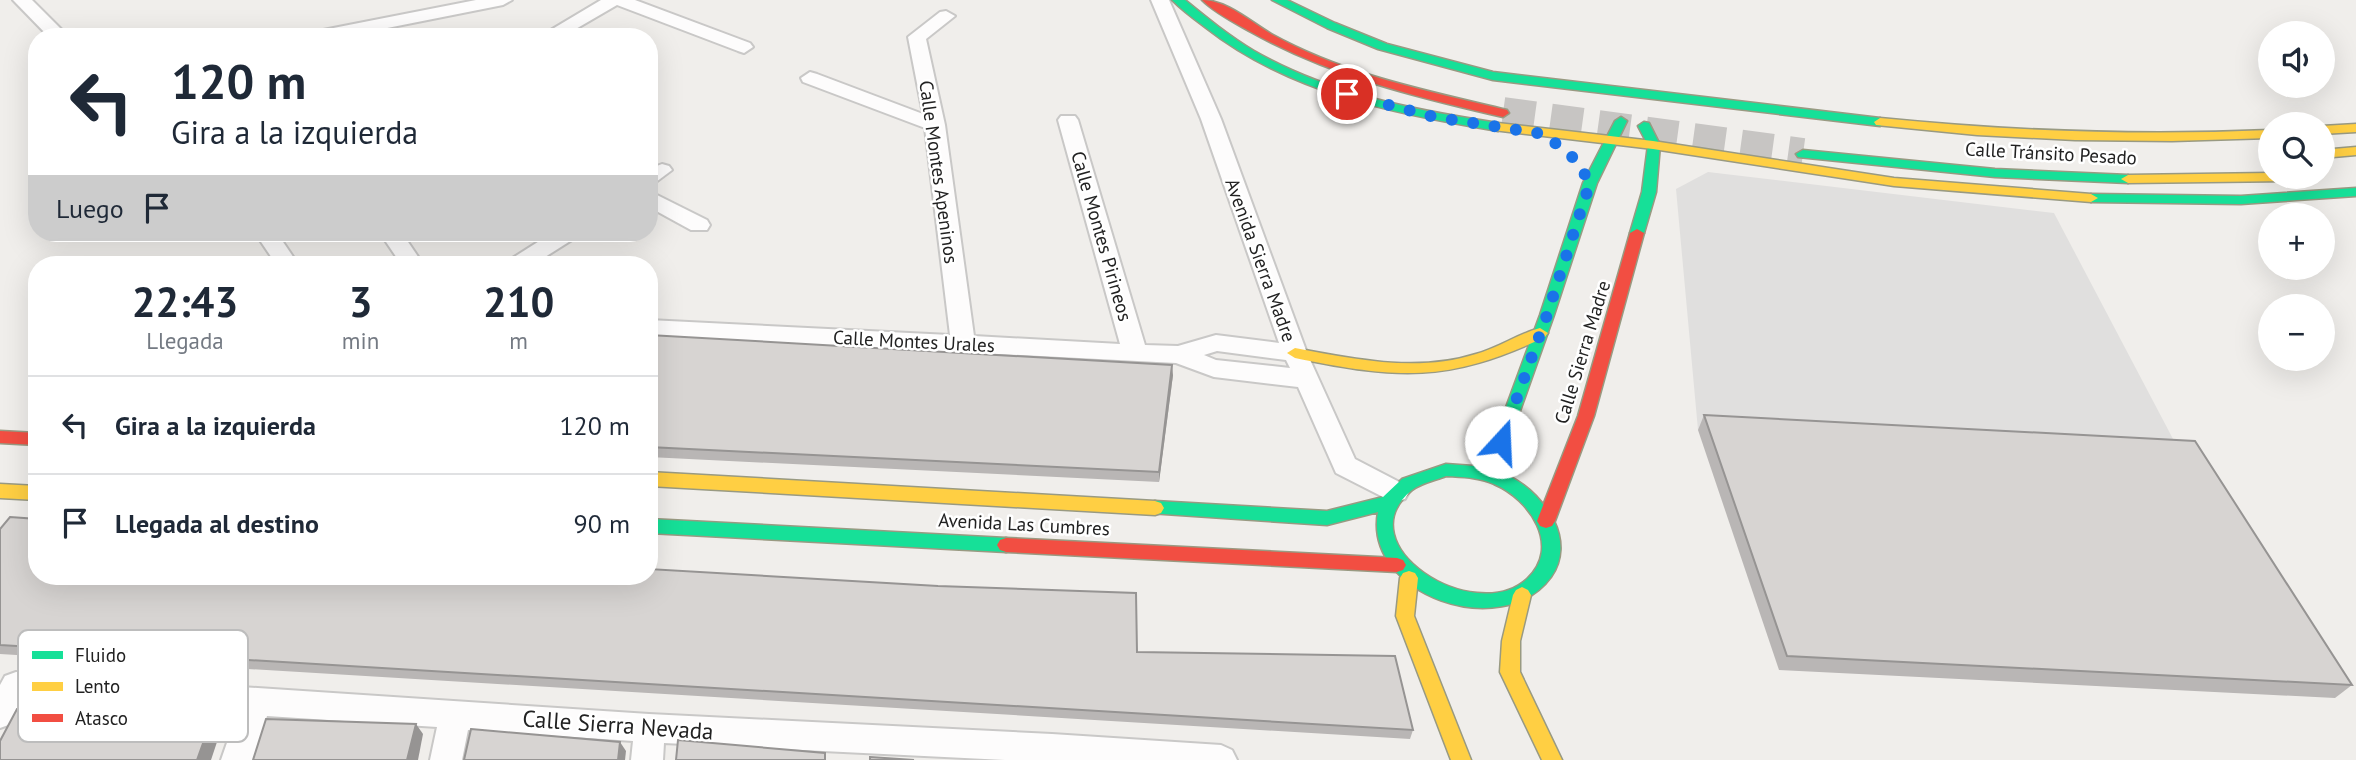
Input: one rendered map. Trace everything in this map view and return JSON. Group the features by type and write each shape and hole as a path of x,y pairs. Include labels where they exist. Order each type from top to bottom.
{"street":[{"path":"22,0 51,28"},
{"path":"358,28 503,0"},
{"path":"564,28 614,0"},
{"path":"619,0 744,47"},
{"name":"Avenida Sierra Madre","path":"1160,0 1211,119 1305,379 1345,466 1392,498"},
{"path":"1178,0 1261,60 1347,94 1434,117 1504,112"},
{"path":"1208,0 1264,37 1317,62 1377,84 1504,112 1544,134 1569,153"},
{"path":"1278,0 1318,23 1390,50 1531,81 1968,132 2125,139 2258,134"},
{"path":"414,28 449,10"},
{"name":"Calle Montes Apeninos","path":"946,16 917,37 935,125 963,343"},
{"path":"1269,19 1336,54 1541,125 1555,111 1550,93 1531,81"},
{"path":"810,78 935,125"},
{"path":"1627,92 1634,112 1654,145"},
{"path":"1478,472 1501,442 1585,199 1586,177 1612,140 1624,116 1689,100"},
{"path":"1727,117 1747,107"},
{"name":"Calle Montes Pirineos","path":"1068,120 1135,353"},
{"path":"2335,129 2356,128"},
{"path":"1544,134 1654,145 1893,182 2021,193 2163,200 2297,197 2356,192"},
{"path":"1723,141 1736,154 1749,160"},
{"name":"Calle Sierra Madre","path":"1546,521 1586,416 1649,192 1654,145"},
{"path":"2335,153 2356,151"},
{"name":"Calle Tránsito Pesado","path":"1804,154 1995,173 2152,180 2258,178"},
{"path":"1687,165 1749,160"},
{"path":"1649,192 1671,170"},
{"path":"658,203 699,225"},
{"path":"531,256 553,242"},
{"name":"Calle Montes Urales","path":"658,328 1178,355 1214,368 1305,379"},
{"path":"1295,353 1354,365 1438,368 1484,358 1540,333"},
{"name":"Calle Montes Urales","path":"1178,355 1216,343 1258,346 1295,353"},
{"path":"0,437 28,439"},
{"path":"1446,470 1478,472 1506,482 1530,499 1546,521 1553,541 1551,562 1540,581 1522,595 1486,604 1445,598 1409,578 1397,565 1386,544 1383,523 1392,498 1418,477 1446,470"},
{"name":"Avenida Las Cumbres","path":"658,480 1327,517 1392,498"},
{"path":"0,491 28,493"},
{"name":"Avenida Las Cumbres","path":"658,526 1397,565"},
{"path":"1409,578 1405,615 1461,760"},
{"path":"1522,595 1511,641 1510,672 1552,760"},
{"name":"Calle Sierra Nevada","path":"0,715 18,685"},
{"name":"Calle Sierra Nevada","path":"248,700 649,728 852,749 1221,760"},
{"path":"248,726 256,701"},
{"path":"446,760 456,713"},
{"path":"647,760 649,728"},
{"path":"237,760 243,742"}],"shaded area":[{"path":"1708,172 2054,213 2182,456 1698,430 1676,189"}],"building":[{"path":"658,336 1172,365 1159,472 658,447"},
{"path":"1704,415 2195,441 2352,685 1787,656"},
{"path":"10,517 28,518 28,585 658,585 658,570 938,586 1136,593 1137,652 1395,656 1413,730 248,660 248,630 18,630 18,646 0,645 0,529"},
{"path":"17,709 18,742 203,742 197,760 0,760 0,741"},
{"path":"266,719 416,724 407,760 253,760"},
{"path":"471,729 620,742 618,760 464,760"},
{"path":"678,740 825,753 825,760 676,760"},
{"path":"870,757 914,760 870,760"}],"tunnel":[{"path":"1503,113 1803,154"}],"traffic: fast":[{"path":"1178,0 1241,48 1309,82 1402,110 1498,127"},
{"path":"1278,0 1331,26 1382,46 1493,76 1880,122"},
{"path":"1478,472 1501,442 1547,315 1590,183 1621,121"},
{"path":"1637,233 1649,192 1654,145 1644,126"},
{"path":"1803,154 1995,173 2128,179"},
{"path":"2091,198 2241,200 2356,192"},
{"path":"1446,470 1478,473 1501,479 1520,491 1540,513 1551,539 1552,553 1548,566 1539,579 1524,592 1513,597 1476,601 1441,593 1413,577 1393,554 1384,528 1388,504 1408,483 1446,470"},
{"path":"1155,508 1327,518 1388,503"},
{"path":"658,526 1006,545"}],"traffic: slow":[{"path":"1880,122 2075,136 2258,134"},
{"path":"1498,127 1653,145 1894,182 2091,198"},
{"path":"2335,129 2356,128"},
{"path":"2335,153 2356,151"},
{"path":"2128,179 2258,177"},
{"path":"1295,353 1385,368 1431,368 1476,360 1540,333"},
{"path":"658,480 1155,508"},
{"path":"0,491 28,493"},
{"path":"1409,578 1405,616 1461,760"},
{"path":"1522,595 1511,641 1510,672 1552,760"}],"traffic: jam":[{"path":"1208,0 1278,43 1349,73 1424,95 1503,113"},
{"path":"1546,521 1586,416 1637,233"},
{"path":"0,437 28,439"},
{"path":"1006,545 1397,565"}],"route":[{"path":"1347,94 1434,117 1544,134 1576,160 1590,183 1547,315 1501,442"}]}
